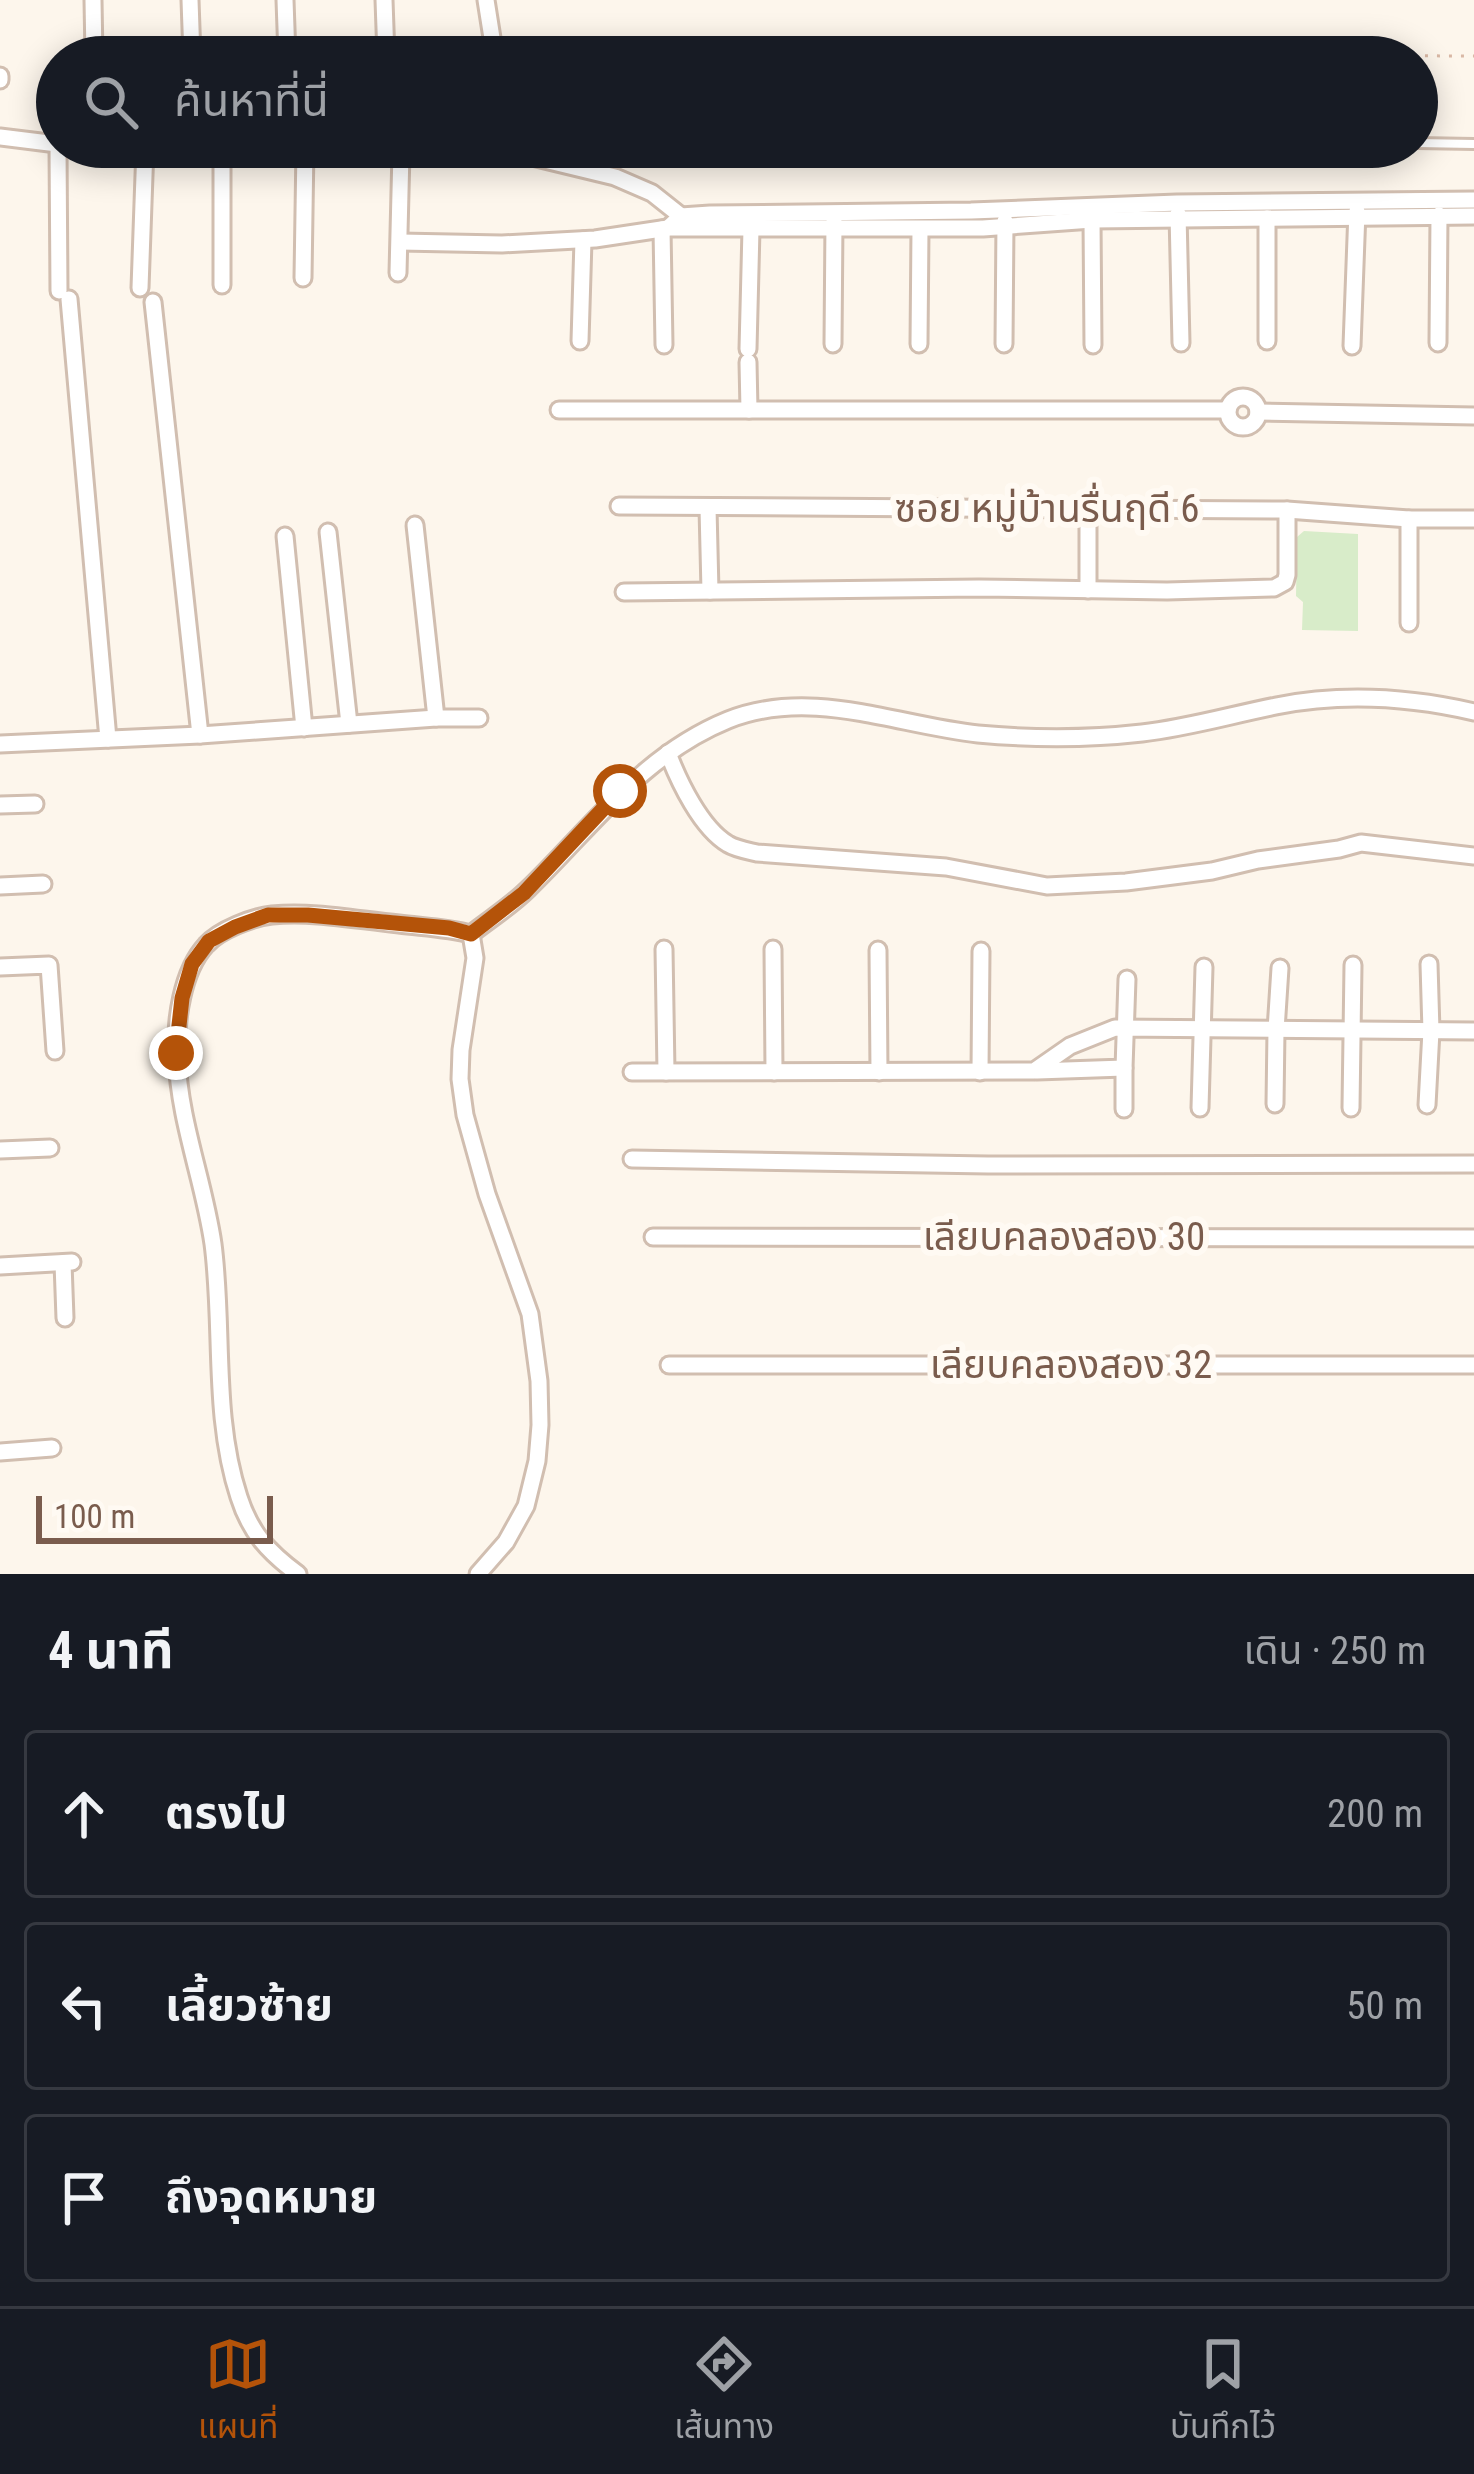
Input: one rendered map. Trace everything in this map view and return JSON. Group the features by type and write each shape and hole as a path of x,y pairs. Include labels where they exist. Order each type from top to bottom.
{"street":[{"path":"93,0 94,36"},
{"path":"190,0 191,36"},
{"path":"285,0 286,36"},
{"path":"384,0 385,36"},
{"path":"486,0 491,36"},
{"path":"0,137 36,142"},
{"path":"58,168 64,295 109,740"},
{"path":"140,289 144,168"},
{"path":"222,285 223,168"},
{"path":"303,278 307,168"},
{"path":"398,273 400,168"},
{"path":"578,168 615,177 652,194 674,226 664,346"},
{"path":"674,226 751,229 834,220 920,229 1005,218 1092,220 1178,211 1267,218 1474,200"},
{"path":"400,242 502,244 583,240 674,226 1178,211 1357,208 1474,216"},
{"path":"1352,346 1357,208"},
{"path":"1178,211 1180,343"},
{"path":"1438,343 1439,215"},
{"path":"1004,344 1005,218"},
{"path":"1267,218 1267,340"},
{"path":"832,344 834,220"},
{"path":"1092,220 1093,345"},
{"path":"748,410 751,229"},
{"path":"919,344 920,229"},
{"path":"580,340 583,240"},
{"path":"153,302 200,735"},
{"path":"559,410 1228,410 1234,399 1247,397 1258,412 1474,416"},
{"name":"ซอย หมู่บ้านรื่นฤดี 6","path":"619,506 1288,510 1474,519"},
{"path":"707,508 710,591"},
{"path":"1088,509 1088,590"},
{"path":"624,592 1167,591 1280,586 1288,574 1288,510"},
{"path":"1409,519 1409,623"},
{"path":"415,525 436,718"},
{"path":"328,532 349,724"},
{"path":"285,536 304,728"},
{"path":"471,934 524,893 620,791 668,754 732,718 781,708 827,707 977,734 1028,736 1145,733 1278,705 1340,698 1398,699 1474,712"},
{"path":"0,744 479,718"},
{"path":"668,754 694,806 711,828 729,845 757,853 946,867 1047,886 1194,874 1361,843 1474,856"},
{"path":"0,806 35,804"},
{"path":"0,886 43,884"},
{"path":"298,1574 272,1555 253,1532 227,1458 213,1246 181,1104 176,1053 182,998 192,964 209,941 268,915 356,919 471,934"},
{"path":"471,934 475,958 461,1050 462,1097 487,1194 530,1315 540,1425 526,1506 506,1542 478,1574"},
{"path":"773,949 774,1072"},
{"path":"664,950 666,1072"},
{"path":"878,950 879,1072"},
{"path":"980,1072 981,951"},
{"path":"1427,1105 1430,964"},
{"path":"0,967 49,965 56,1051"},
{"path":"1351,1108 1353,965"},
{"path":"1200,1108 1204,967"},
{"path":"1275,1104 1280,968"},
{"path":"1124,1109 1127,979"},
{"path":"1034,1071 1070,1046 1115,1028 1474,1030"},
{"path":"632,1072 1124,1068"},
{"path":"0,1150 50,1148"},
{"path":"632,1159 988,1165 1474,1164"},
{"name":"เลียบคลองสอง 30","path":"653,1237 1474,1238"},
{"path":"0,1266 67,1262 64,1318"},
{"name":"เลียบคลองสอง 32","path":"669,1365 1474,1366"},
{"path":"0,1452 52,1448"}],"lane":[{"path":"1438,143 1474,144"}],"path":[{"path":"1438,56 1474,56"}],"green space":[{"path":"1304,531 1358,534 1358,631 1302,630 1303,602 1296,596 1297,537"}],"route":[{"path":"176,1053 182,998 192,964 209,941 268,915 356,919 471,934 524,893 620,791"}]}
